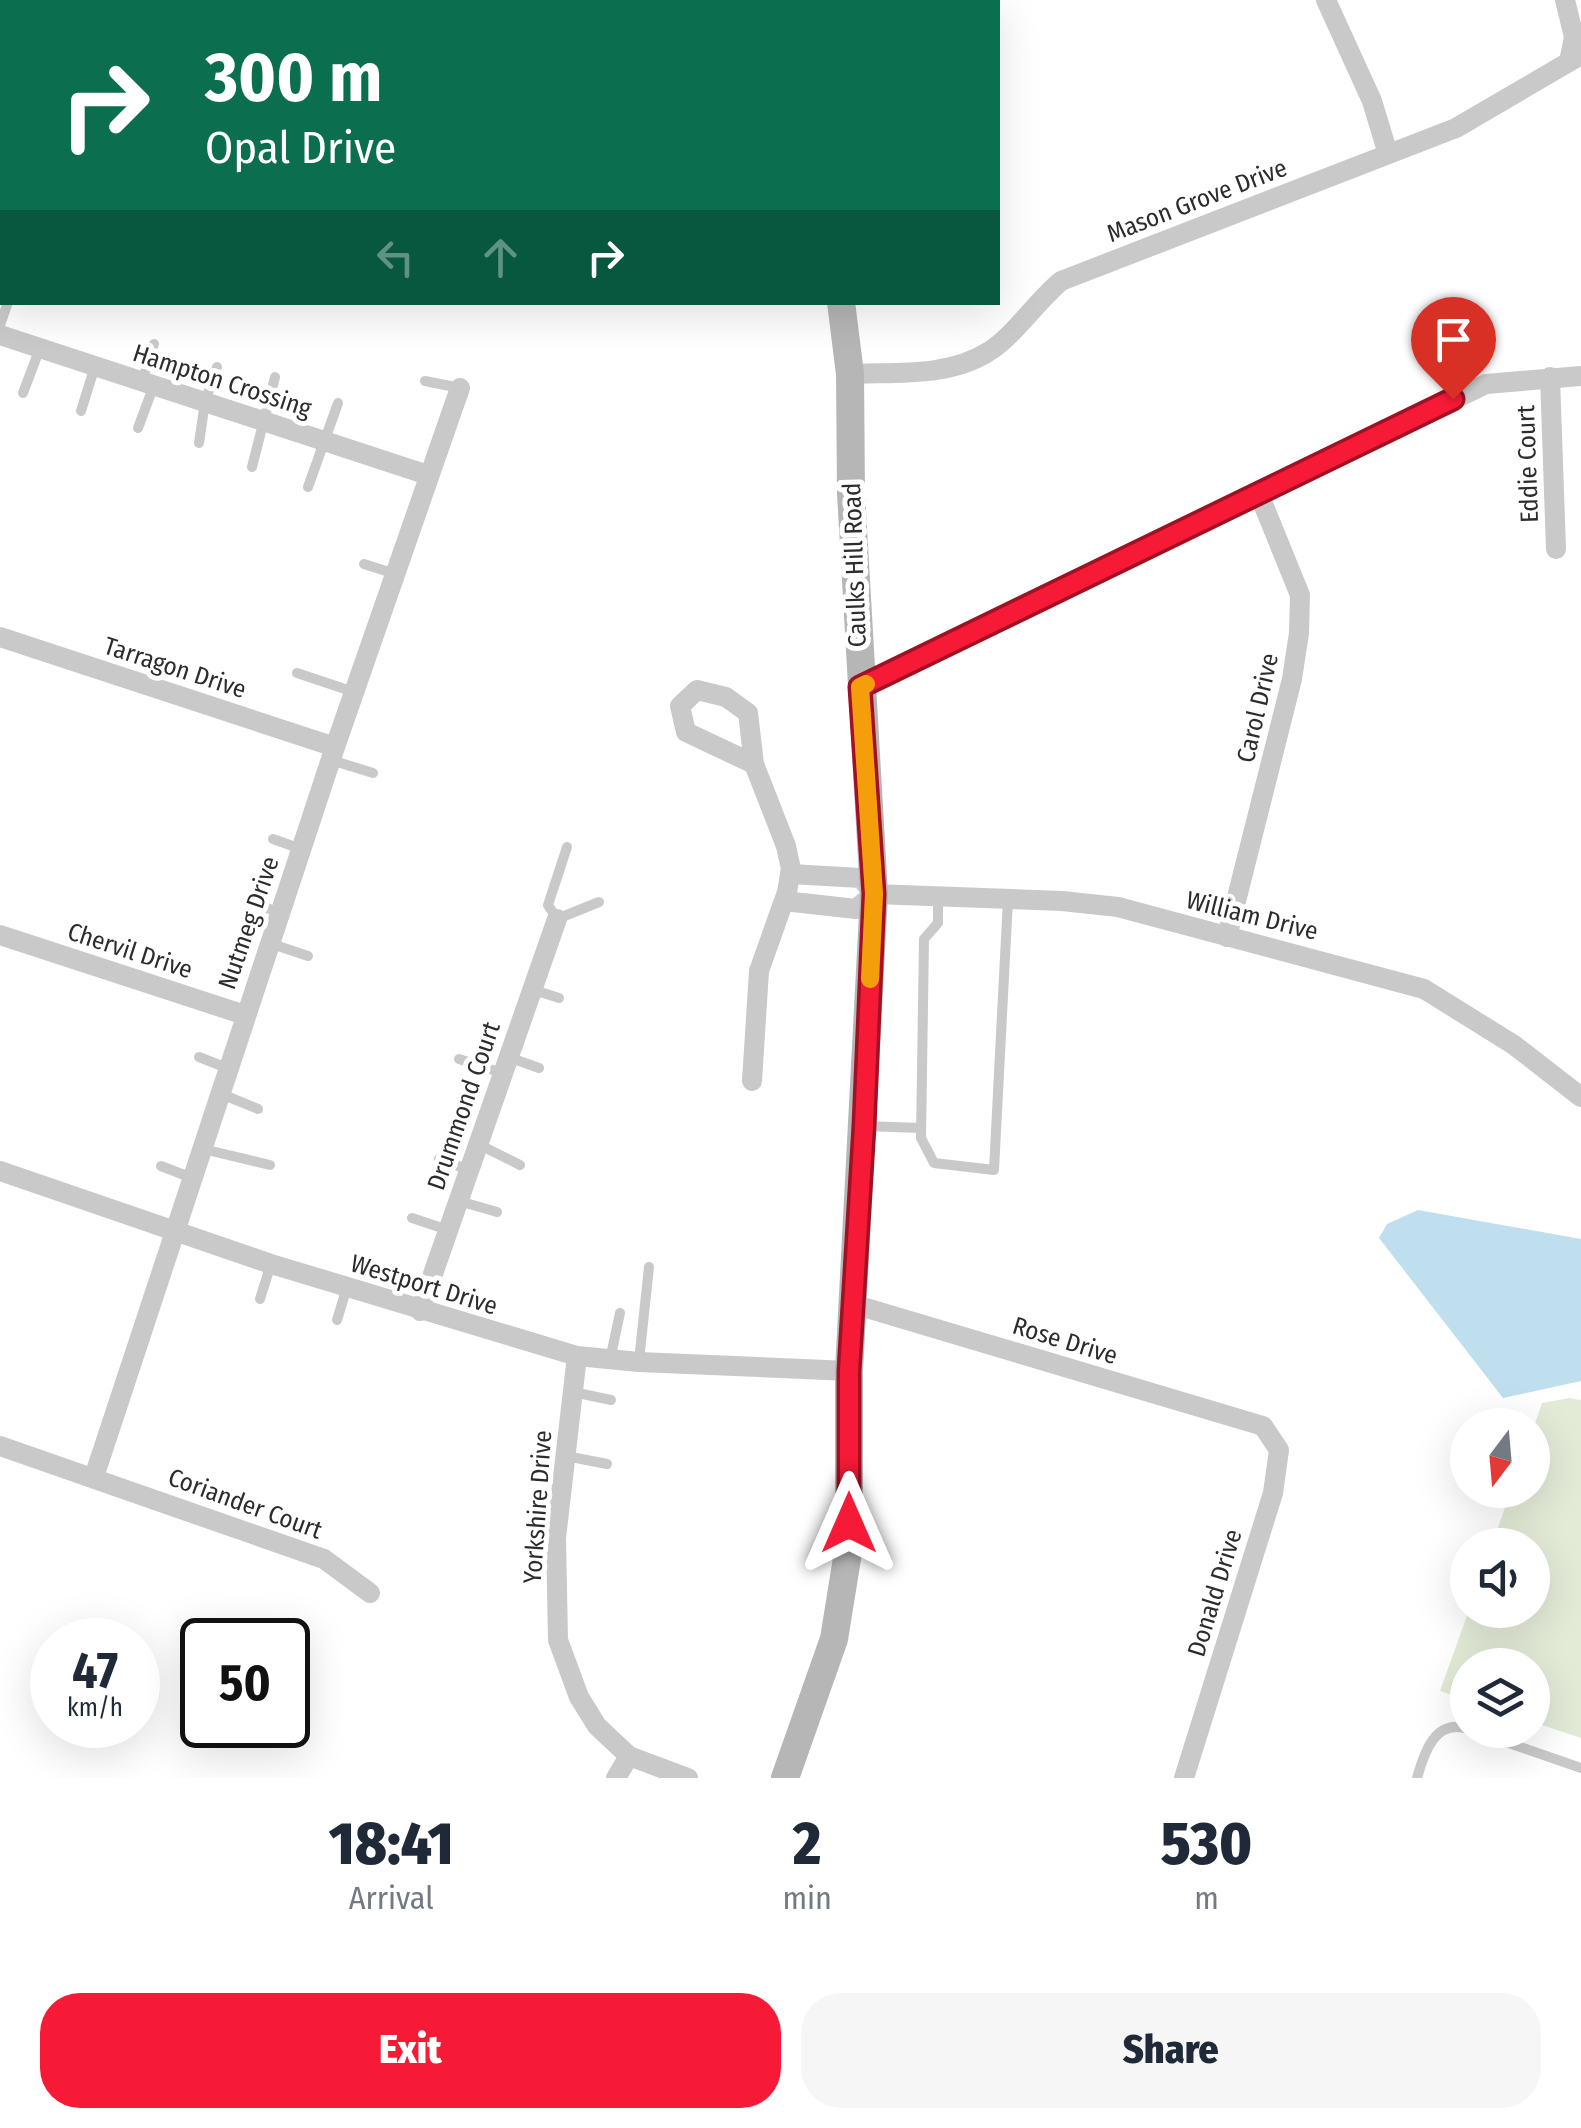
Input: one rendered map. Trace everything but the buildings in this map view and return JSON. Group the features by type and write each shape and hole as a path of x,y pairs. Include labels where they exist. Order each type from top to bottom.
{"main road":[{"name":"Caulks Hill Road","path":"786,1778 834,1639 849,1546 849,1371 874,894 851,493 850,374 841,305"}],"street":[{"path":"1326,0 1372,101 1388,154"},
{"name":"Mason Grove Drive","path":"850,374 962,366 990,351 1061,281 1456,128 1575,59 1565,0"},
{"name":"Hampton Crossing","path":"0,335 428,474"},
{"path":"860,687 1486,384 1581,376"},
{"name":"Eddie Court","path":"1550,377 1556,549"},
{"name":"Nutmeg Drive","path":"94,1477 279,913 460,388"},
{"name":"Carol Drive","path":"1227,936 1300,633 1300,595 1259,494"},
{"name":"Tarragon Drive","path":"0,637 333,753"},
{"path":"752,1081 759,971 790,874 786,846 754,764"},
{"path":"784,901 856,909 874,894 861,878 790,874"},
{"name":"William Drive","path":"874,894 1118,907 1424,989 1514,1045 1581,1098"},
{"name":"Drummond Court","path":"420,1311 557,919"},
{"name":"Chervil Drive","path":"0,935 245,1015"},
{"name":"Westport Drive","path":"0,1171 271,1264 577,1356 849,1371"},
{"name":"Rose Drive","path":"853,1304 1262,1426"},
{"name":"Yorkshire Drive","path":"577,1356 556,1538 558,1640 579,1697 590,1715 629,1756 688,1778"},
{"name":"Donald Drive","path":"1184,1778 1273,1493 1279,1450 1262,1426"},
{"name":"Coriander Court","path":"0,1446 324,1559 370,1593"},
{"path":"616,1778 629,1756"}],"lane":[{"path":"138,428 154,344"},
{"path":"22,393 40,348"},
{"path":"81,411 95,366"},
{"path":"199,444 217,367"},
{"path":"252,467 275,377"},
{"path":"425,382 460,388"},
{"path":"308,487 338,403"},
{"path":"364,564 394,574"},
{"path":"296,673 354,692"},
{"path":"333,753 373,773"},
{"path":"273,839 301,849"},
{"path":"567,848 548,905 557,919 599,902"},
{"path":"938,896 938,923 924,939 921,1138 934,1163 994,1170 1008,899"},
{"path":"251,902 279,913"},
{"path":"269,943 308,956"},
{"path":"531,989 559,998"},
{"path":"199,1057 227,1068"},
{"path":"459,1059 539,1068"},
{"path":"219,1093 258,1108"},
{"path":"864,1126 921,1128"},
{"path":"478,1144 520,1165"},
{"path":"201,1148 270,1166"},
{"path":"439,1158 469,1170"},
{"path":"161,1166 192,1178"},
{"path":"458,1200 497,1212"},
{"path":"412,1218 448,1230"},
{"path":"260,1299 271,1264"},
{"path":"638,1362 650,1267"},
{"path":"337,1320 346,1288"},
{"path":"610,1360 620,1314"},
{"path":"573,1392 611,1400"},
{"path":"566,1456 607,1464"},
{"path":"1416,1778 1425,1751 1438,1732 1450,1728"},
{"path":"1522,1748 1581,1768"}],"green space":[{"path":"1581,1400 1581,1738 1550,1728 1550,1648 1455,1648 1463,1628 1550,1628 1550,1528 1498,1528 1505,1508 1550,1508 1550,1408 1540,1408 1542,1403"},
{"path":"1450,1663 1450,1694 1440,1691"}],"water":[{"path":"1418,1210 1581,1239 1581,1381 1503,1398 1379,1238 1387,1224"}],"slow traffic":[{"path":"866,684 860,687 874,894 870,979"}],"route":[{"path":"849,1523 849,1371 874,894 860,687 1453,399"}]}
